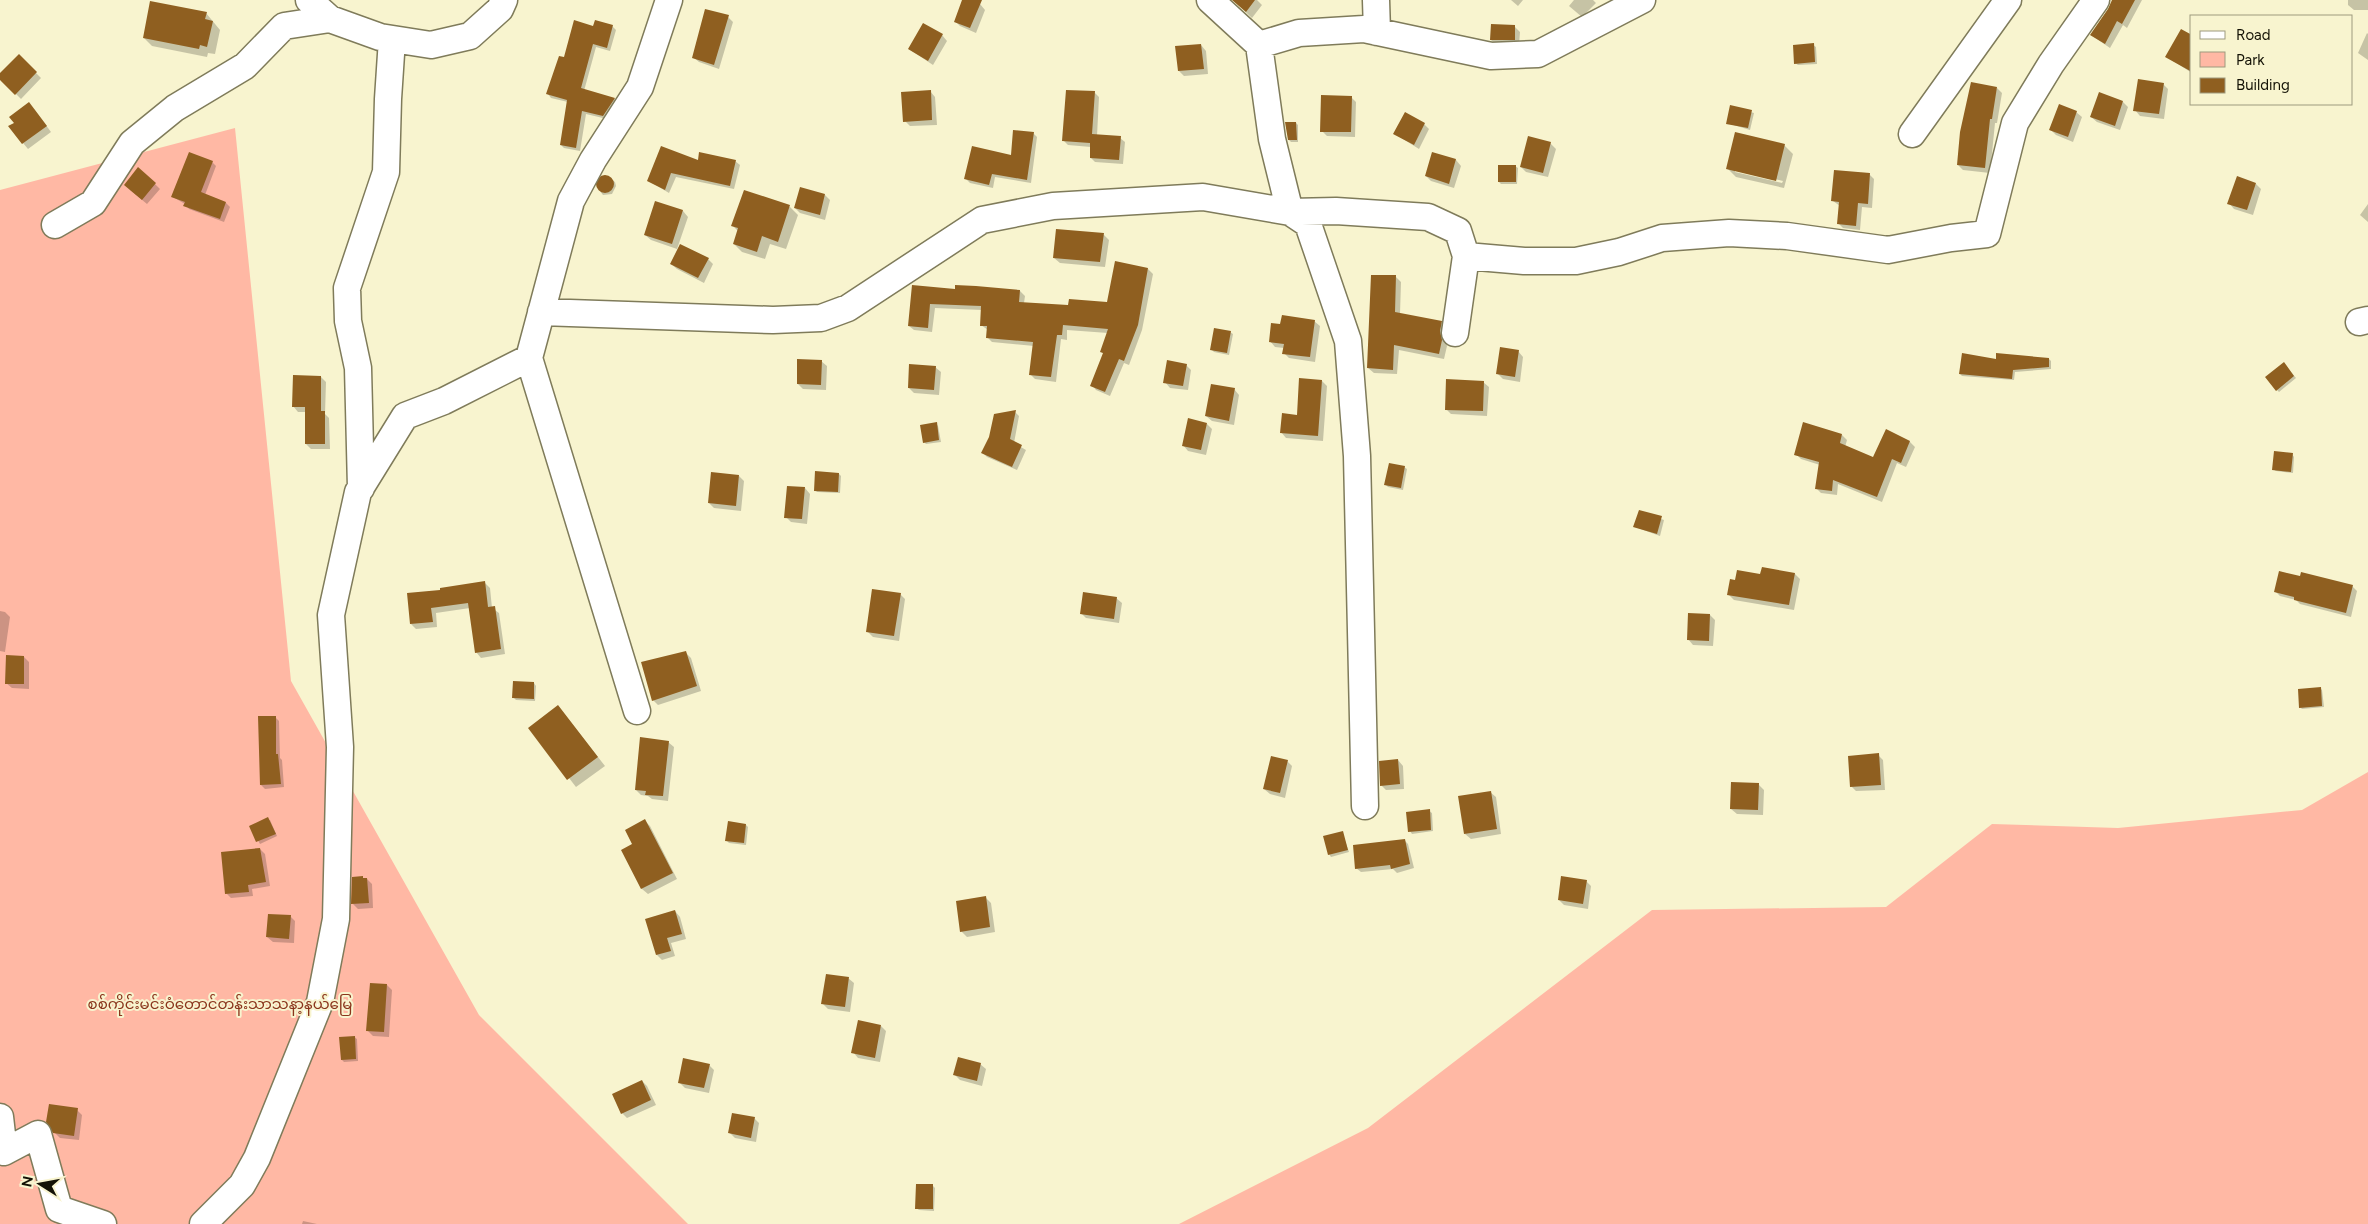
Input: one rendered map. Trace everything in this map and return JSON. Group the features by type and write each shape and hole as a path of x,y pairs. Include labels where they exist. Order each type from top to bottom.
{"street":[{"path":"309,0 330,19 392,38 431,45 470,36 500,9 504,0"},
{"path":"637,710 528,358 571,201 594,160 640,87 669,0"},
{"path":"1210,0 1259,45 1272,139 1290,212 1308,224 1348,341 1357,456 1365,806"},
{"path":"1376,0 1377,32"},
{"path":"1259,45 1299,33 1364,29 1491,56 1538,54 1642,0"},
{"path":"1912,134 2008,0"},
{"path":"1466,256 1524,261 1576,261 1619,252 1662,238 1729,233 1787,236 1888,250 1951,238 1986,234 2015,124 2051,64 2096,0"},
{"path":"55,225 92,203 132,143 175,108 245,66 284,26 330,19"},
{"path":"361,488 358,368 348,320 347,288 386,172 392,38"},
{"path":"541,312 773,320 821,318 848,308 982,220 1053,206 1203,197 1290,212 1336,211 1428,216 1458,231 1466,256 1455,333"},
{"path":"203,1224 242,1185 250,1172 320,1002 336,919 340,747 332,615 358,492 405,416 444,401 528,358"},
{"path":"0,1116 4,1152 38,1134 59,1209 104,1224"}],"green space":[{"name":"စစ်ကိုင်းမင်းဝံတောင်တန်းသာသနာ့နယ်မြေ","path":"235,128 291,681 479,1015 688,1224 0,1224 0,190"},
{"path":"2368,772 2368,1224 1179,1224 1368,1128 1652,910 1886,907 1992,824 2118,828 2302,810"}],"building":[{"path":"962,0 982,0 970,28 954,22"},
{"path":"1232,0 1255,0 1246,12"},
{"path":"2112,0 2135,0 2122,24 2117,21 2105,44 2090,35"},
{"path":"150,1 207,12 205,19 213,21 207,47 200,45 199,49 143,38"},
{"path":"705,9 729,15 714,65 692,58"},
{"path":"574,20 593,26 595,20 613,25 607,48 593,44 581,88 615,98 603,116 582,111 576,148 560,145 567,100 546,94 559,56 564,57"},
{"path":"923,23 943,34 928,61 908,49"},
{"path":"1491,24 1515,25 1515,40 1490,40"},
{"path":"2181,29 2190,34 2190,71 2165,57"},
{"path":"1814,43 1815,62 1794,64 1793,45"},
{"path":"1201,44 1204,69 1178,71 1175,46"},
{"path":"19,54 37,72 15,95 0,80 0,73"},
{"path":"2138,79 2164,83 2159,114 2133,111"},
{"path":"1971,82 1997,87 1992,119 1990,119 1985,168 1957,165 1960,132"},
{"path":"931,90 932,120 903,122 901,92"},
{"path":"1066,90 1095,91 1092,134 1121,136 1119,160 1090,158 1090,143 1062,141"},
{"path":"2099,92 2123,101 2115,126 2090,117"},
{"path":"1321,95 1352,96 1351,132 1320,132"},
{"path":"29,102 47,126 22,144 8,126 14,123 9,117"},
{"path":"2059,104 2077,111 2068,137 2049,130"},
{"path":"1730,105 1752,110 1748,128 1726,124"},
{"path":"1405,112 1425,123 1414,145 1393,134"},
{"path":"1285,122 1296,122 1297,140 1288,140"},
{"path":"1013,130 1034,132 1027,180 992,174 989,185 964,179 972,146 1011,155"},
{"path":"1735,132 1785,144 1776,181 1726,169"},
{"path":"1528,136 1551,142 1543,173 1520,167"},
{"path":"661,146 698,160 699,152 736,160 730,186 671,173 665,190 647,181"},
{"path":"189,152 213,161 201,192 226,202 220,219 183,206 185,202 171,197"},
{"path":"1432,152 1456,159 1449,184 1425,176"},
{"path":"1498,165 1516,165 1516,182 1498,182"},
{"path":"138,167 156,183 142,200 124,185"},
{"path":"1834,170 1870,173 1868,204 1858,203 1856,226 1837,224 1839,202 1831,201"},
{"path":"605,175 611,178 614,184 611,190 605,193 599,190 596,184 599,178"},
{"path":"2237,176 2256,183 2247,210 2227,204"},
{"path":"800,187 825,194 820,215 794,208"},
{"path":"744,190 790,205 778,242 762,236 757,252 733,244 738,228 731,226"},
{"path":"655,201 683,210 672,244 644,235"},
{"path":"1056,229 1104,233 1100,262 1053,258"},
{"path":"680,244 709,258 698,278 670,264"},
{"path":"1115,261 1148,268 1138,325 1124,361 1119,359 1105,392 1090,386 1103,353 1100,352 1108,329 1063,325 1062,335 1057,335 1051,377 1029,375 1033,342 986,338 987,326 980,326 981,306 930,304 928,328 908,326 912,285 955,289 955,285 1020,290 1019,302 1068,305 1069,299 1107,302"},
{"path":"1371,275 1396,275 1395,312 1442,321 1440,331 1442,340 1439,354 1394,345 1393,370 1367,368"},
{"path":"1282,315 1315,320 1310,357 1282,354 1284,344 1269,342 1271,323 1280,324"},
{"path":"1214,328 1231,331 1227,353 1210,350"},
{"path":"1500,347 1519,350 1515,377 1496,374"},
{"path":"1962,353 1996,359 1996,353 2049,358 2049,367 2013,370 2012,379 1959,374"},
{"path":"797,359 822,360 821,385 797,384"},
{"path":"1167,360 1187,364 1183,386 1163,383"},
{"path":"2284,362 2294,376 2276,391 2265,377"},
{"path":"909,364 936,366 934,390 908,388"},
{"path":"293,375 321,376 321,411 325,411 325,444 305,444 305,407 292,407"},
{"path":"1299,378 1322,380 1318,436 1280,433 1282,413 1297,415"},
{"path":"1446,379 1484,381 1483,411 1445,410"},
{"path":"1211,384 1235,388 1229,421 1205,416"},
{"path":"1016,410 1010,439 1022,445 1012,467 981,453 989,437 994,414"},
{"path":"1188,418 1207,423 1201,450 1182,446"},
{"path":"937,422 939,440 923,443 920,425"},
{"path":"1803,422 1842,434 1840,443 1873,457 1886,429 1910,441 1901,463 1892,459 1877,497 1833,480 1832,491 1815,489 1819,462 1794,455"},
{"path":"2274,451 2293,453 2291,472 2272,470"},
{"path":"1389,463 1405,466 1401,488 1384,485"},
{"path":"815,471 839,473 838,492 814,491"},
{"path":"711,472 739,475 736,506 708,503"},
{"path":"787,486 805,487 802,519 784,518"},
{"path":"1639,510 1662,516 1657,534 1633,527"},
{"path":"1762,567 1795,573 1789,605 1727,595 1730,579 1735,580 1737,570 1760,574"},
{"path":"2279,571 2300,576 2301,572 2353,585 2346,613 2294,600 2294,597 2274,592"},
{"path":"485,581 488,607 495,606 501,649 475,653 468,603 431,608 433,622 410,624 407,593 440,590 440,588"},
{"path":"872,589 901,593 894,636 866,632"},
{"path":"1083,592 1117,597 1114,619 1080,614"},
{"path":"1688,613 1710,614 1709,641 1687,640"},
{"path":"686,651 697,686 652,701 641,662"},
{"path":"6,655 24,656 24,684 5,684"},
{"path":"513,681 534,682 534,699 512,698"},
{"path":"2321,687 2322,706 2299,708 2298,689"},
{"path":"558,705 598,757 567,780 528,728"},
{"path":"258,716 276,716 276,754 278,754 281,784 260,785"},
{"path":"640,737 669,741 663,796 645,795 646,791 635,790"},
{"path":"1879,753 1881,785 1850,787 1848,756"},
{"path":"1271,756 1288,760 1280,793 1263,789"},
{"path":"1398,759 1400,784 1380,786 1379,761"},
{"path":"1731,782 1759,783 1758,810 1730,809"},
{"path":"1491,791 1497,829 1464,834 1458,796"},
{"path":"1430,809 1431,830 1408,832 1406,812"},
{"path":"268,817 276,834 256,842 249,826"},
{"path":"645,819 673,873 641,889 621,850 632,844 625,830"},
{"path":"728,821 746,824 744,843 725,841"},
{"path":"1343,831 1348,850 1328,855 1323,836"},
{"path":"1405,839 1410,864 1391,869 1390,865 1355,869 1353,845"},
{"path":"260,848 266,882 248,885 249,892 225,894 221,852"},
{"path":"363,876 363,878 367,878 369,903 351,904 352,877"},
{"path":"1561,876 1587,880 1583,904 1558,900"},
{"path":"986,896 990,927 960,932 956,901"},
{"path":"675,910 682,934 667,938 671,951 656,955 645,919"},
{"path":"268,914 291,915 289,939 266,937"},
{"path":"826,974 849,977 845,1007 821,1004"},
{"path":"370,983 387,984 384,1032 366,1031"},
{"path":"858,1020 881,1025 875,1058 851,1053"},
{"path":"355,1036 356,1059 341,1060 339,1037"},
{"path":"958,1057 981,1063 977,1081 953,1075"},
{"path":"683,1058 710,1064 704,1088 678,1083"},
{"path":"642,1080 651,1100 621,1114 612,1094"},
{"path":"49,1104 78,1108 74,1136 53,1133 46,1122"},
{"path":"732,1113 755,1117 751,1138 728,1133"},
{"path":"916,1184 933,1184 933,1209 915,1209"}]}
